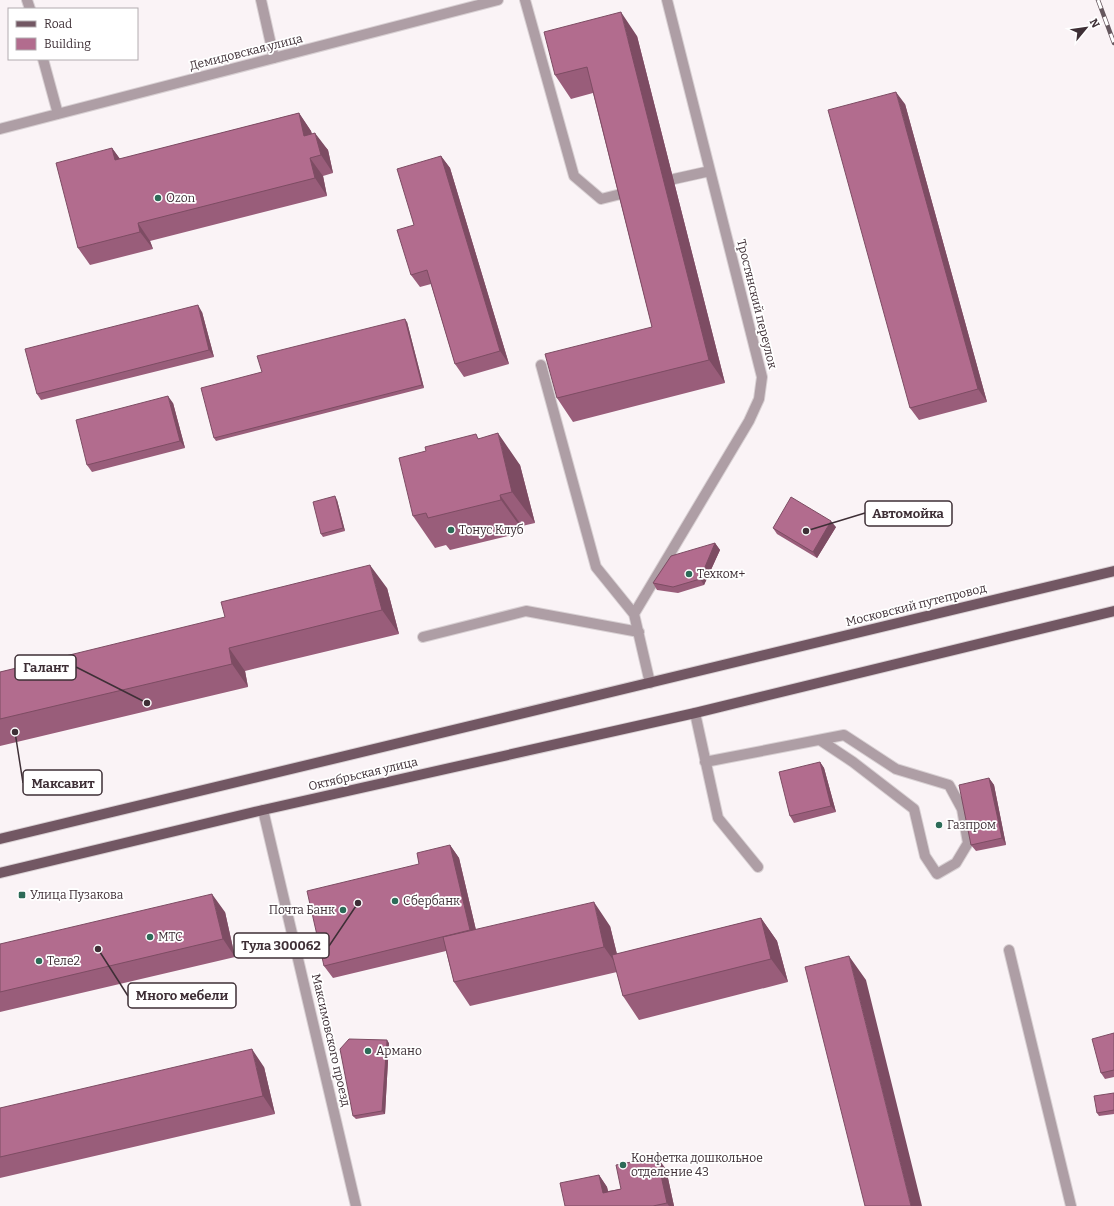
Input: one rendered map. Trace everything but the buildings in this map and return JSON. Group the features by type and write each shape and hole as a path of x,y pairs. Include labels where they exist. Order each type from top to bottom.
{"main road":[{"name":"Московский путепровод","path":"724,665 1114,571"},
{"name":"Октябрьская улица","path":"0,873 263,810 694,713 1114,611"},
{"name":"Октябрьская улица","path":"0,838 724,665"}],"street":[{"path":"261,0 274,58"},
{"name":"Демидовская улица","path":"0,129 498,0"},
{"path":"525,0 574,176 602,199 629,192"},
{"name":"Тростянский переулок","path":"634,614 749,421 759,399 762,377 667,0"},
{"path":"43,60 58,114"},
{"path":"674,179 710,171"},
{"path":"541,364 596,567 634,614 650,683"},
{"path":"423,638 526,611 639,632"},
{"path":"694,713 718,818 758,867"},
{"path":"705,762 844,735 896,769 949,785 962,810 968,843 956,863 937,874 926,856 914,809 853,762 820,740"},
{"name":"Максимовского проезд","path":"263,810 356,1206"},
{"path":"1010,950 1071,1206"}],"railway":[{"path":"1098,0 1114,43"}],"place":[{"name":"Ozon","path":"158,198"},
{"name":"Тонус Клуб","path":"451,530"},
{"name":"Автомойка","path":"806,531"},
{"name":"Техком+","path":"689,574"},
{"name":"Галант","path":"147,703"},
{"name":"Максавит","path":"15,732"},
{"name":"Газпром","path":"939,825"},
{"name":"Улица Пузакова","path":"22,895"},
{"name":"Сбербанк","path":"395,901"},
{"name":"Тула 300062","path":"358,903"},
{"name":"Почта Банк","path":"343,910"},
{"name":"МТС","path":"150,937"},
{"name":"Много мебели","path":"98,949"},
{"name":"Теле2","path":"39,961"},
{"name":"Армано","path":"368,1051"},
{"name":"Конфетка дошкольное отделение 43","path":"623,1165"}]}
